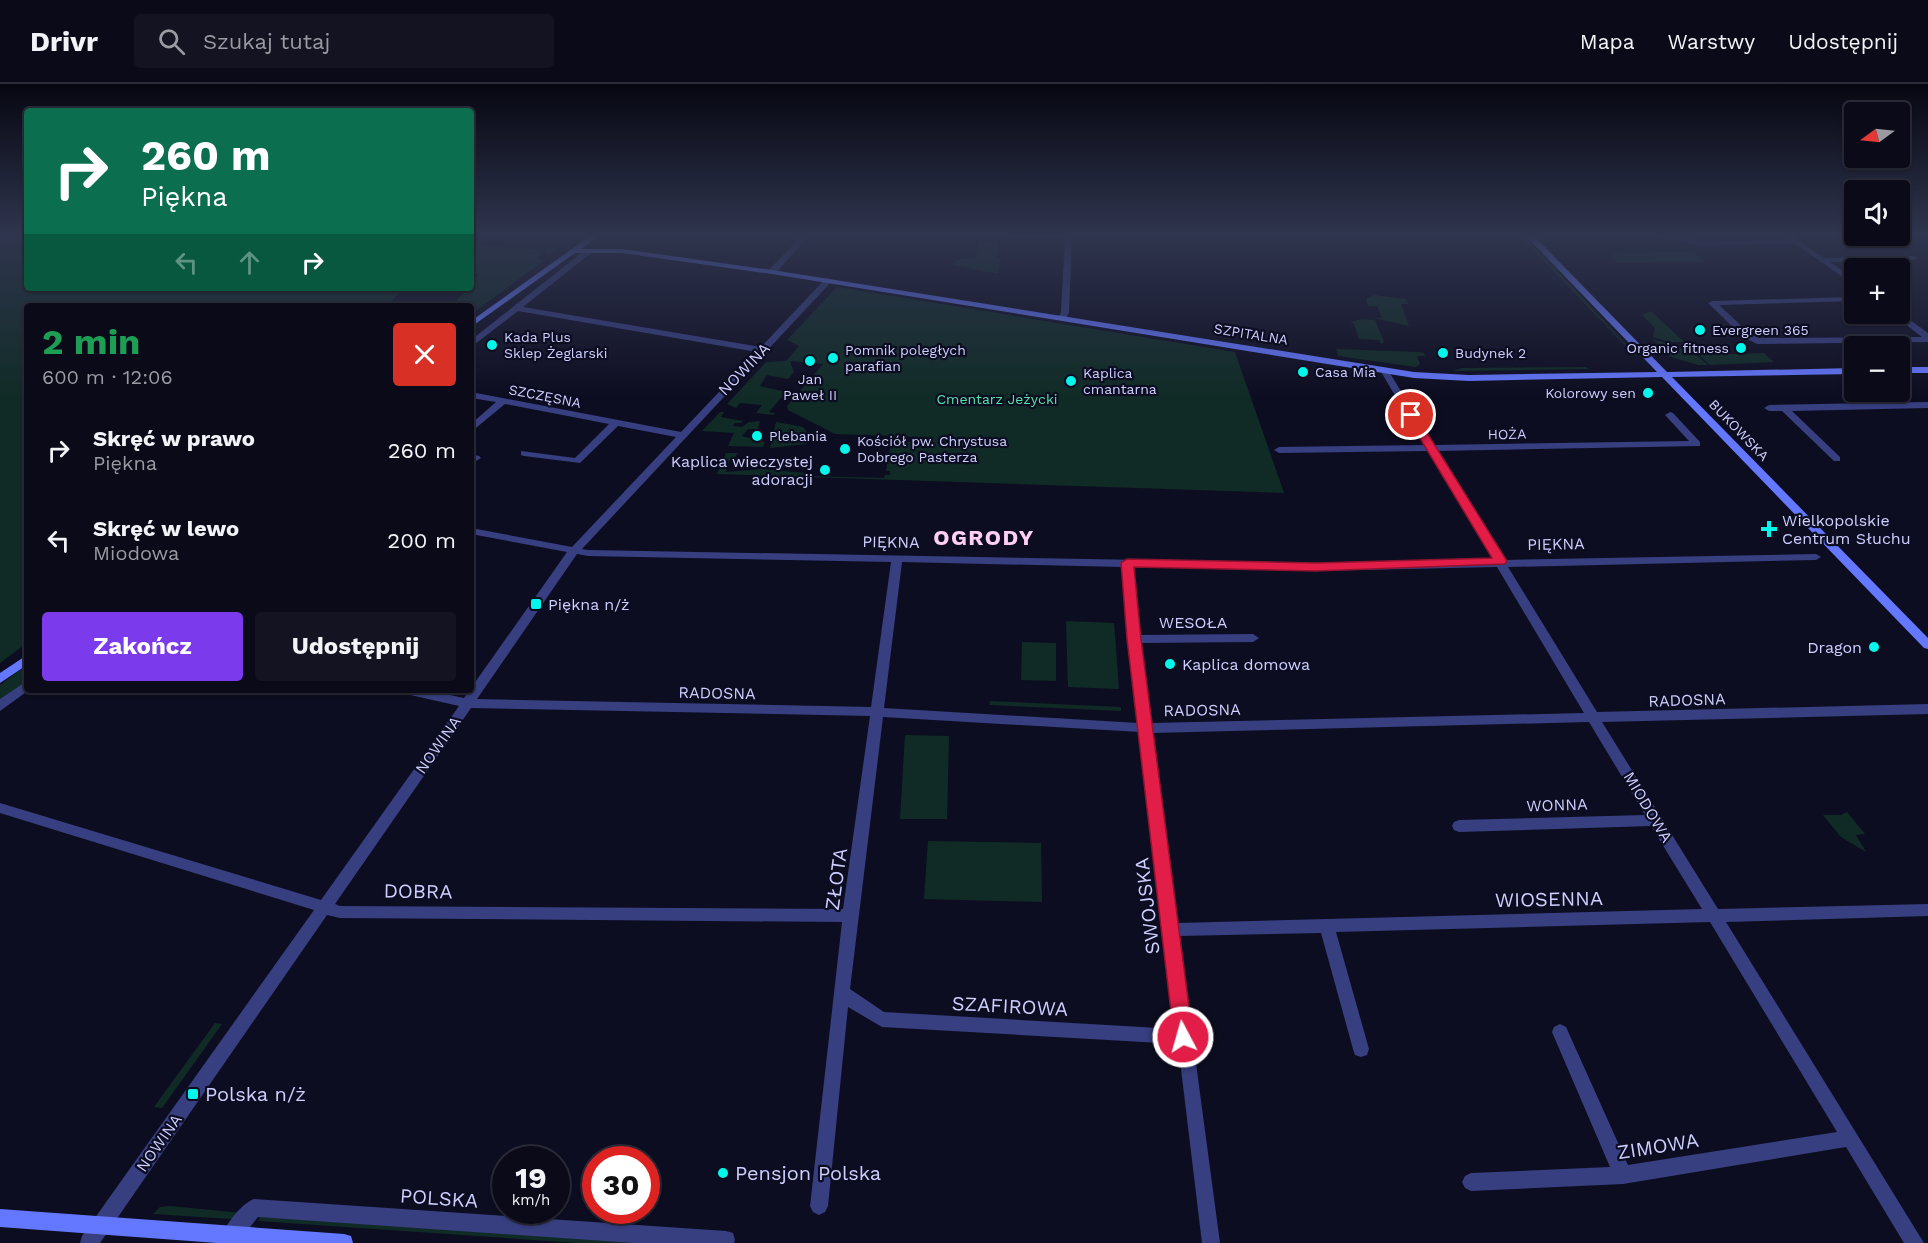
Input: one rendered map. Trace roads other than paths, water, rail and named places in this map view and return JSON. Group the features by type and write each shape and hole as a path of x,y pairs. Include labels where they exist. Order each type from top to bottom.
{"street":[{"path":"474,323 518,290"},
{"path":"474,342 540,290"},
{"name":"NOWINA","path":"89,1243 573,552 819,290"},
{"name":"SZPITALNA","path":"893,290 1384,370 1469,378 1844,371"},
{"path":"1063,317 1065,290"},
{"name":"BUKOWSKA","path":"1583,290 1927,642"},
{"path":"1844,299 1712,303 1746,335 1757,340 1928,338"},
{"path":"517,308 762,350"},
{"path":"1909,324 1928,338"},
{"name":"MIODOWA","path":"1384,370 1655,820 1915,1243"},
{"path":"1910,370 1928,370"},
{"name":"SZCZĘSNA","path":"474,396 682,435"},
{"path":"474,426 503,401"},
{"path":"1769,408 1928,405"},
{"path":"1784,408 1837,459"},
{"name":"HOŻA","path":"1279,450 1697,444 1670,415"},
{"path":"524,453 577,461 615,423"},
{"name":"PIĘKNA","path":"474,532 573,552 1316,567 1500,561 1816,557"},
{"name":"ZŁOTA","path":"819,1206 850,916 897,559"},
{"name":"SWOJSKA","path":"1127,563 1134,639 1172,930 1183,1037 1211,1243"},
{"name":"WESOŁA","path":"1134,639 1253,638"},
{"path":"0,679 24,661"},
{"path":"0,706 24,687"},
{"name":"RADOSNA","path":"420,693 467,703 878,712 1147,728 1928,709"},
{"name":"DOBRA","path":"0,808 340,912 850,916"},
{"name":"WONNA","path":"1459,826 1655,820"},
{"name":"WIOSENNA","path":"1172,930 1928,910"},
{"path":"1327,926 1361,1049"},
{"name":"SZAFIROWA","path":"843,993 882,1019 1183,1037"},
{"path":"1560,1032 1623,1175"},
{"name":"ZIMOWA","path":"1471,1182 1623,1175 1851,1138"},
{"name":"POLSKA","path":"231,1235 254,1208 725,1241"},
{"path":"0,1218 344,1243"}],"place":[{"name":"Evergreen 365","path":"1700,330"},
{"name":"Kada Plus Sklep Żeglarski","path":"492,345"},
{"name":"Organic fitness","path":"1741,348"},
{"name":"Budynek 2","path":"1443,353"},
{"name":"Pomnik poległych parafian","path":"833,358"},
{"name":"Jan Paweł II","path":"810,361"},
{"name":"Casa Mia","path":"1303,372"},
{"name":"Kaplica cmantarna","path":"1071,381"},
{"name":"Kolorowy sen","path":"1648,393"},
{"name":"Plebania","path":"757,436"},
{"name":"Kościół pw. Chrystusa Dobrego Pasterza","path":"845,449"},
{"name":"Kaplica wieczystej adoracji","path":"825,470"},
{"name":"Wielkopolskie Centrum Słuchu","path":"1769,529"},
{"name":"Piękna n/ż","path":"536,604"},
{"name":"Dragon","path":"1874,647"},
{"name":"Kaplica domowa","path":"1170,664"},
{"name":"Polska n/ż","path":"193,1094"},
{"name":"Pensjon Polska","path":"723,1173"}],"district":[{"name":"OGRODY","path":"984,537"}],"park label":[{"name":"Cmentarz Jeżycki","path":"997,399"}]}
